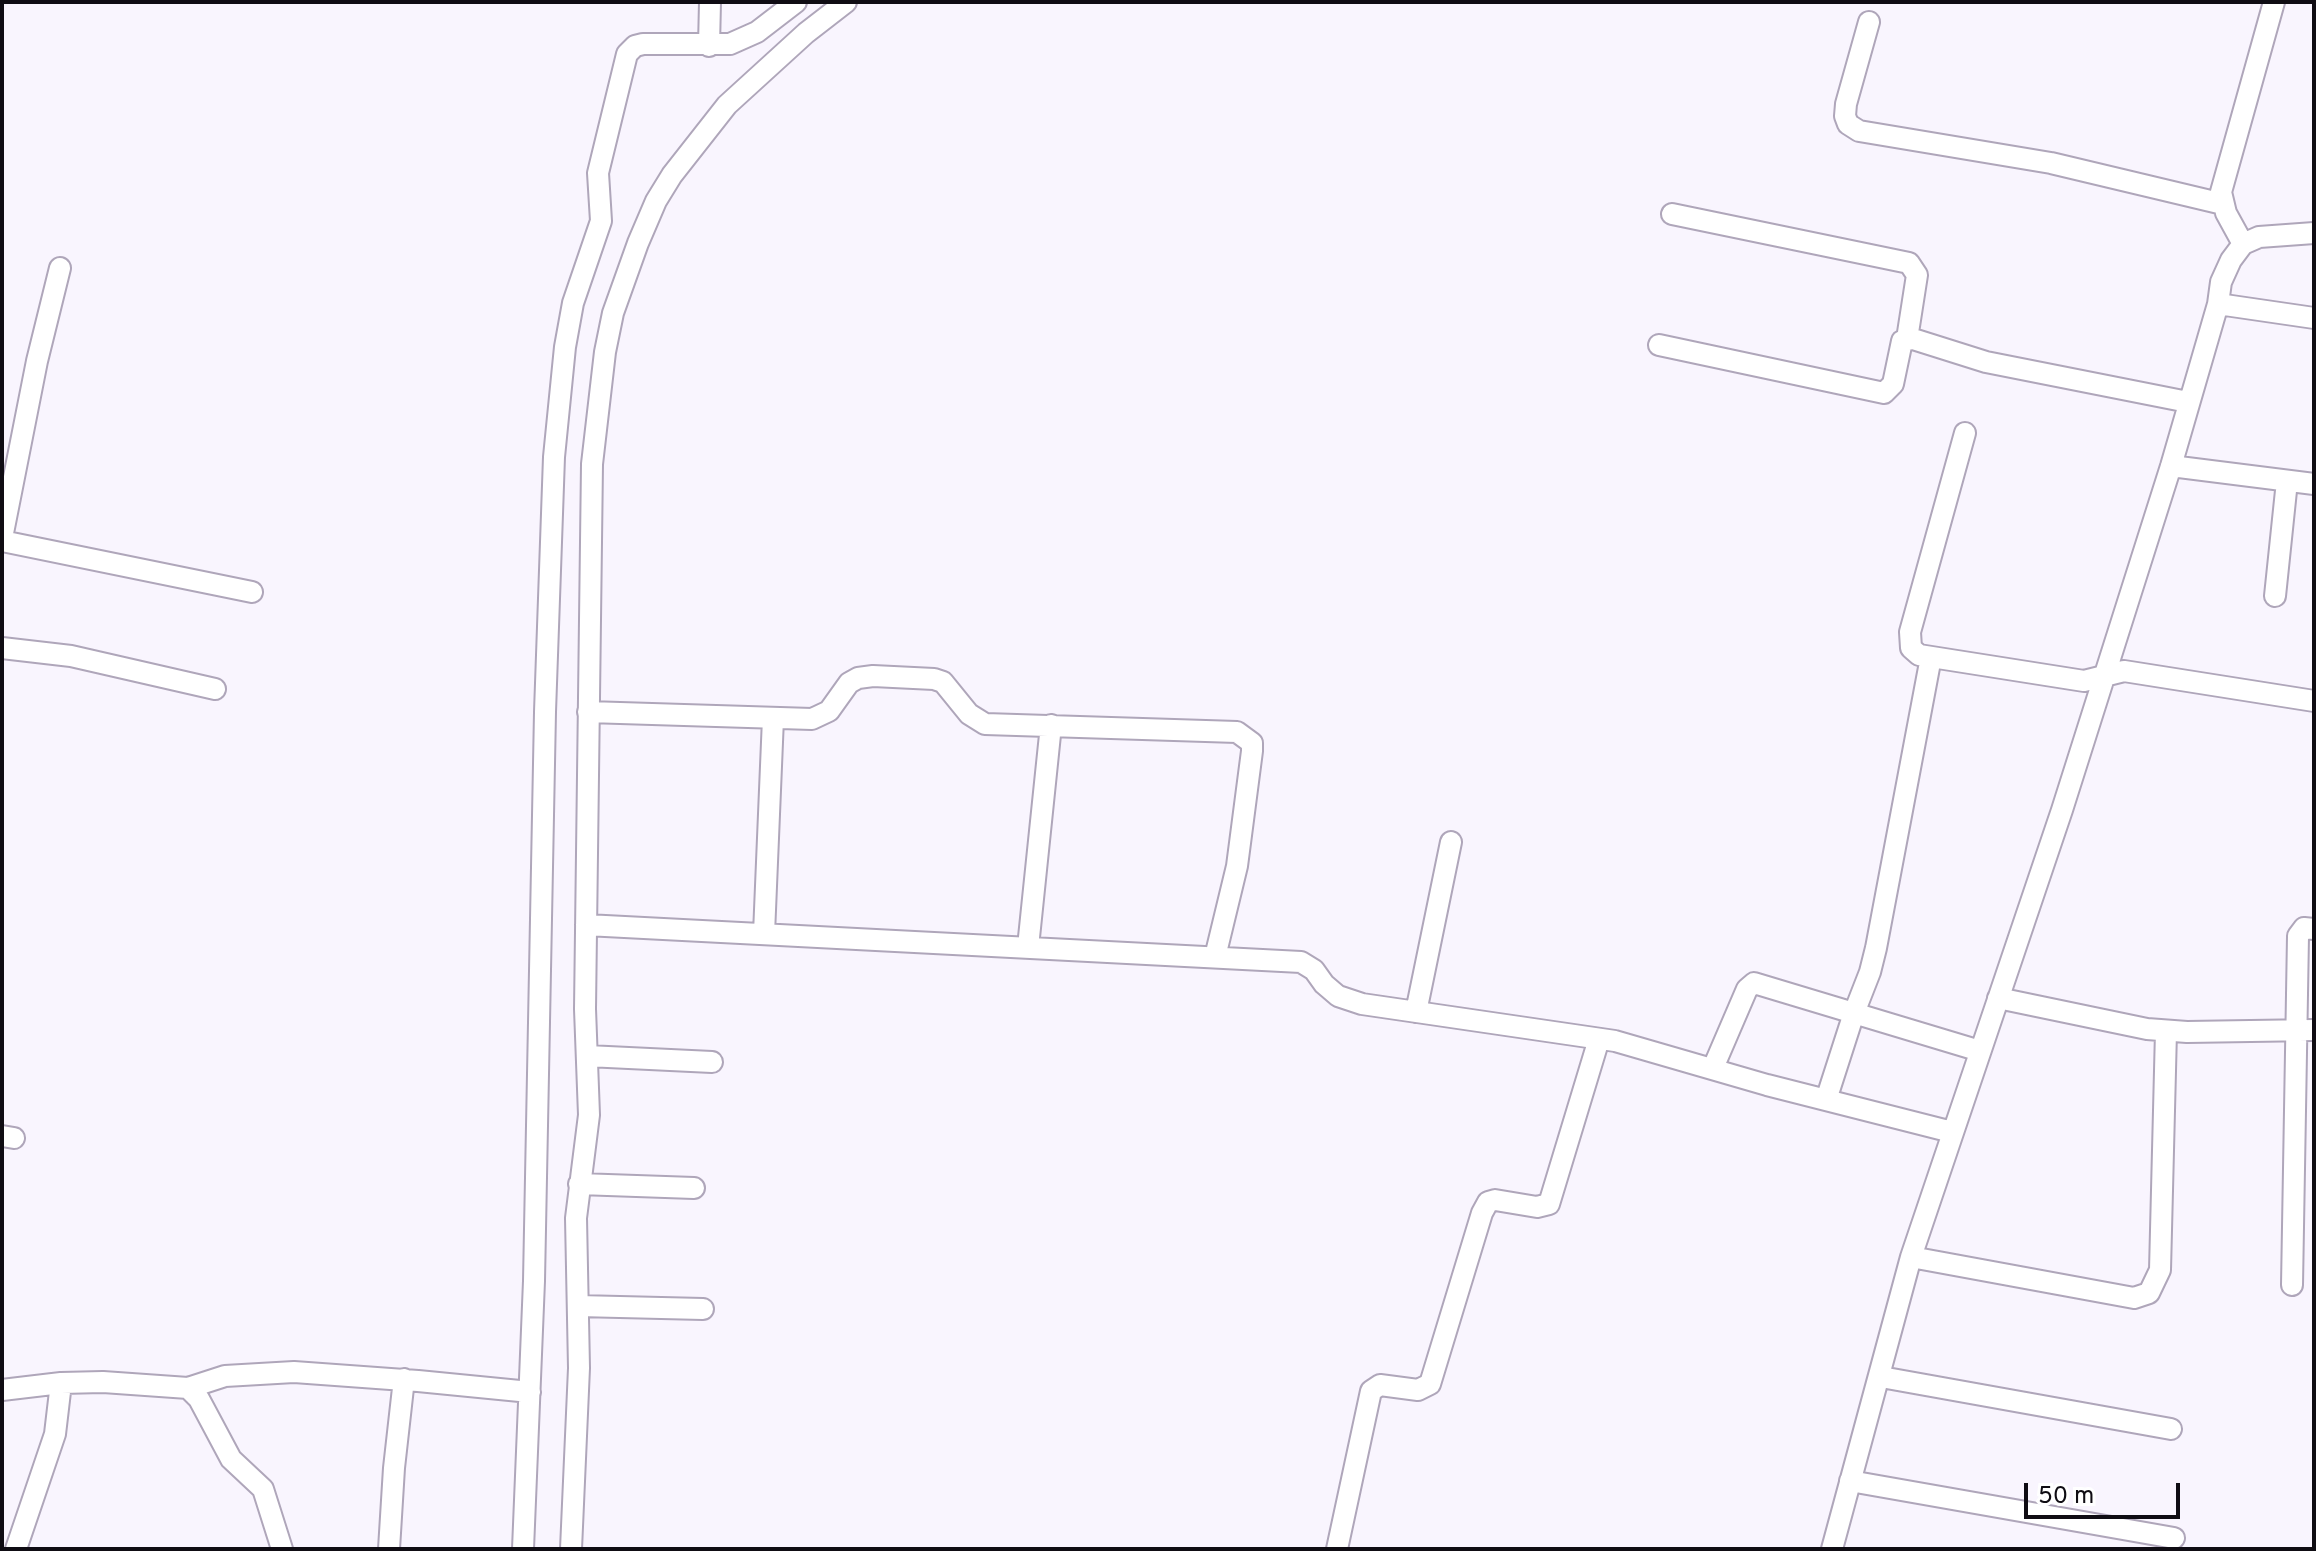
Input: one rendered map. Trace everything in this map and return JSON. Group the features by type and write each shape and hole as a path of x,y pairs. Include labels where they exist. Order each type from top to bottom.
{"street":[{"path":"709,46 710,2"},
{"path":"523,1549 530,1392 545,712 554,457 565,347 573,303 601,221 598,173 627,54 635,46 643,44 730,44 748,38 796,2"},
{"path":"571,1549 579,1368 576,1218 589,1115 585,1009 592,464 605,352 613,313 656,201 695,144 727,105 757,76 846,2"},
{"path":"2243,244 2223,204 2221,192 2274,2"},
{"path":"1869,22 1846,104 1848,124 1859,131 2051,163 2223,204"},
{"path":"1659,345 1884,393 1893,384 1900,347 1907,339 1917,275 1909,263 1672,214"},
{"path":"1832,1549 1911,1257 2062,810 2171,466 2218,304 2221,282 2243,244 2259,237 2314,233"},
{"path":"60,268 37,361 2,540 252,592"},
{"path":"2218,304 2314,318"},
{"path":"1907,339 1986,362 2188,402"},
{"path":"1965,433 1910,632 1911,648 1919,655 2076,680 2091,680 2124,671 2314,701"},
{"path":"2171,466 2314,484"},
{"path":"2275,596 2287,481"},
{"path":"2,648 71,656 215,689"},
{"path":"1826,1100 1876,948 1931,657"},
{"path":"588,712 812,719 829,711 849,683 873,676 943,682 969,714 985,724 1237,732 1252,743 1242,839 1215,957"},
{"path":"764,934 773,718"},
{"path":"1028,947 1051,725"},
{"path":"1416,1012 1451,842"},
{"path":"586,925 1301,962 1314,970 1338,996 1362,1004 1599,1039 1952,1132"},
{"path":"2292,1285 2305,1030 2298,936 2304,928 2314,929"},
{"path":"1713,1068 1747,989 1754,983 1980,1051"},
{"path":"1998,998 2166,1031 2305,1030"},
{"path":"1911,1257 2134,1298 2149,1293 2160,1270 2166,1031"},
{"path":"1337,1549 1371,1391 1380,1385 1418,1390 1430,1384 1488,1202 1495,1200 1537,1207 1549,1204 1599,1039"},
{"path":"587,1056 712,1062"},
{"path":"579,1184 694,1188"},
{"path":"578,1306 703,1309"},
{"path":"2,1390 103,1382 188,1388 225,1376 294,1372 530,1392"},
{"path":"1881,1377 2171,1429"},
{"path":"389,1549 404,1379"},
{"path":"16,1549 55,1434 61,1383"},
{"path":"188,1388 199,1399 231,1459 263,1489 282,1549"},
{"path":"1850,1481 2174,1538"}]}
